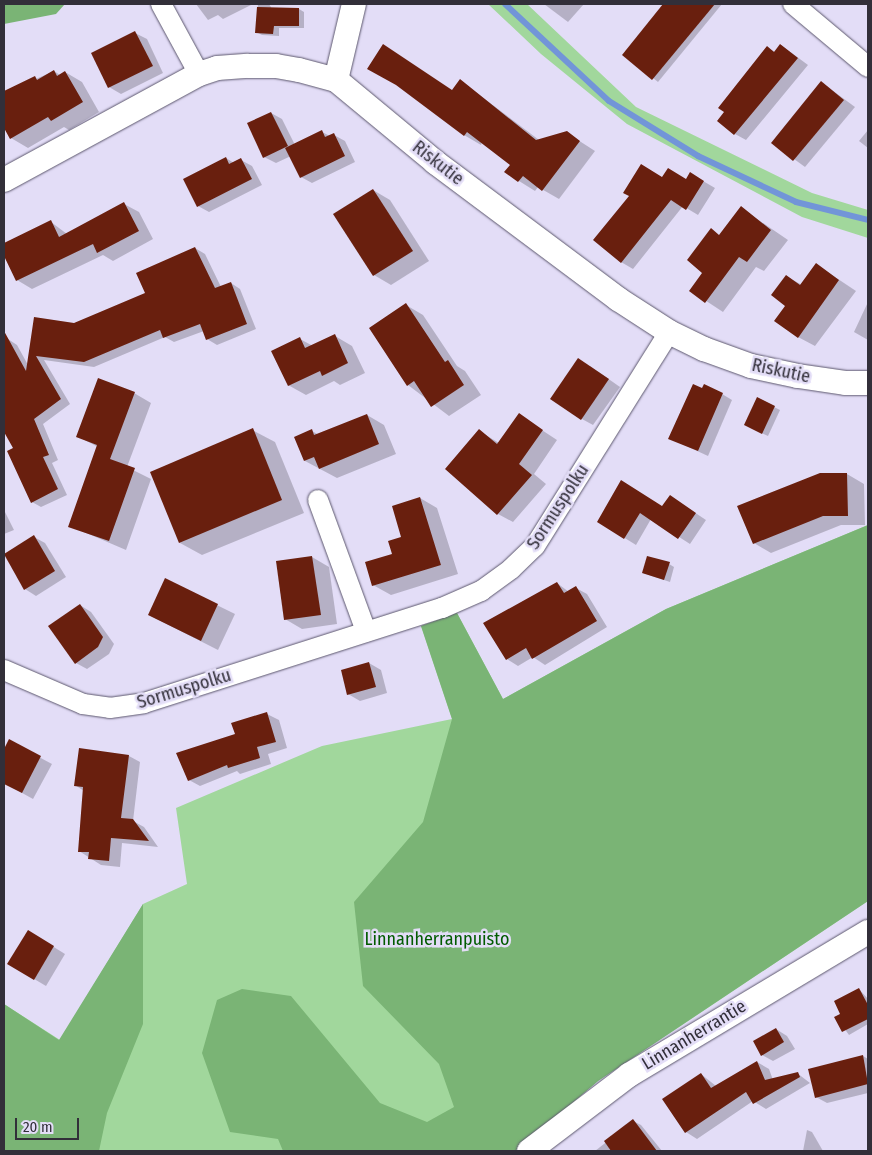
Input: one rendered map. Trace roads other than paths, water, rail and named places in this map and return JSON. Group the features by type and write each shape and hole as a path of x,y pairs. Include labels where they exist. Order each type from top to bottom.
{"street":[{"path":"161,4 199,74"},
{"path":"336,80 354,4"},
{"path":"793,4 868,67"},
{"name":"Riskutie","path":"4,180 199,74 217,68 276,66 336,80 435,162 612,294 669,332 704,349 751,366 798,376 868,383"},
{"name":"Sormuspolku","path":"4,670 83,704 110,708 133,705 463,600 480,591 525,557 542,536 669,332"},
{"path":"318,500 366,631"},
{"name":"Linnanherrantie","path":"529,1151 629,1075 868,932"}],"waterway":[{"path":"505,4 609,101 698,156 796,202 868,220"}],"park label":[{"name":"Linnanherranpuisto","path":"437,939"}]}
